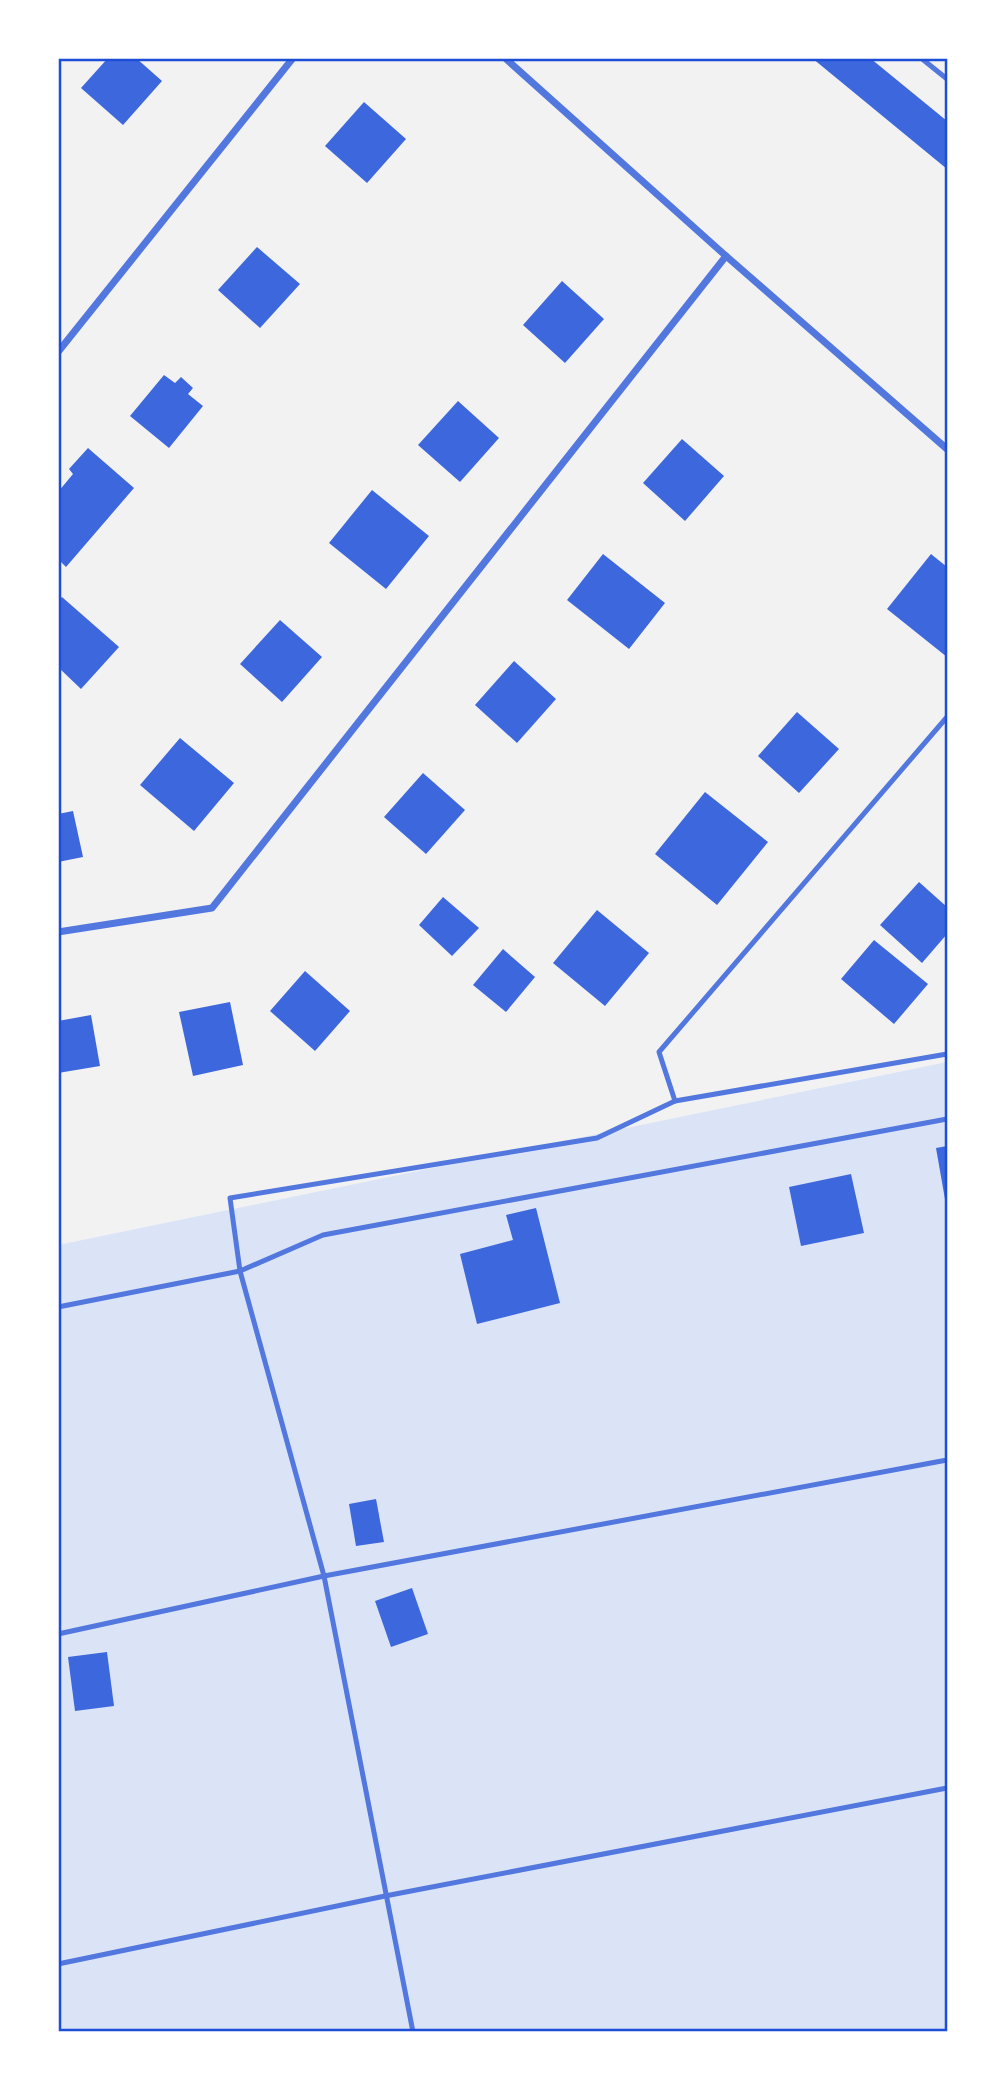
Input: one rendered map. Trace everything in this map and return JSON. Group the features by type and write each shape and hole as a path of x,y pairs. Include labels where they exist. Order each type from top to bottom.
{"street":[{"path":"58,352 293,58"},
{"path":"505,58 947,449"},
{"path":"58,932 212,908 726,256"}],"lane":[{"path":"921,58 947,79"},
{"path":"676,1101 659,1052 947,717"},
{"path":"413,2032 324,1576 240,1271 230,1198 597,1138 676,1101 947,1054"},
{"path":"58,1307 240,1271 323,1235 947,1119"},
{"path":"58,1634 324,1576 947,1460"},
{"path":"58,1964 385,1896 947,1788"}],"shaded area":[{"path":"947,1062 947,2032 58,2032 58,1245"}],"building":[{"path":"108,58 136,58 162,81 123,125 81,88"},
{"path":"812,58 870,58 947,121 947,169"},
{"path":"364,102 406,139 367,183 325,146"},
{"path":"257,247 300,284 260,328 218,290"},
{"path":"562,281 604,319 565,363 523,325"},
{"path":"164,375 175,383 181,377 193,388 188,394 203,406 169,448 130,416"},
{"path":"458,401 499,438 460,482 418,445"},
{"path":"682,439 724,476 685,521 643,483"},
{"path":"88,448 134,488 66,567 58,559 58,492 73,474 69,469"},
{"path":"372,490 429,536 386,589 329,543"},
{"path":"603,554 665,603 629,649 567,600"},
{"path":"931,554 947,567 947,657 887,609"},
{"path":"62,597 119,647 81,689 58,667 58,601"},
{"path":"280,620 322,657 282,702 240,664"},
{"path":"514,661 556,699 517,743 475,705"},
{"path":"797,712 839,749 799,793 758,756"},
{"path":"180,738 234,783 194,831 140,785"},
{"path":"423,773 465,810 426,854 384,817"},
{"path":"705,792 768,842 717,905 655,854"},
{"path":"73,811 83,857 58,862 58,814"},
{"path":"919,882 947,907 947,934 922,963 880,925"},
{"path":"443,897 479,928 452,956 419,925"},
{"path":"597,910 649,953 605,1006 553,963"},
{"path":"874,940 928,984 894,1024 841,979"},
{"path":"503,949 535,977 506,1012 473,985"},
{"path":"305,971 350,1011 315,1051 270,1011"},
{"path":"230,1002 243,1065 193,1076 179,1012"},
{"path":"91,1015 100,1066 58,1073 58,1021"},
{"path":"947,1146 947,1205 946,1205 936,1148"},
{"path":"851,1174 864,1233 801,1246 789,1187"},
{"path":"536,1208 560,1303 477,1324 460,1254 513,1240 506,1215"},
{"path":"376,1499 384,1542 356,1546 349,1504"},
{"path":"412,1588 428,1634 391,1647 375,1601"},
{"path":"107,1652 114,1706 75,1711 68,1657"}]}
